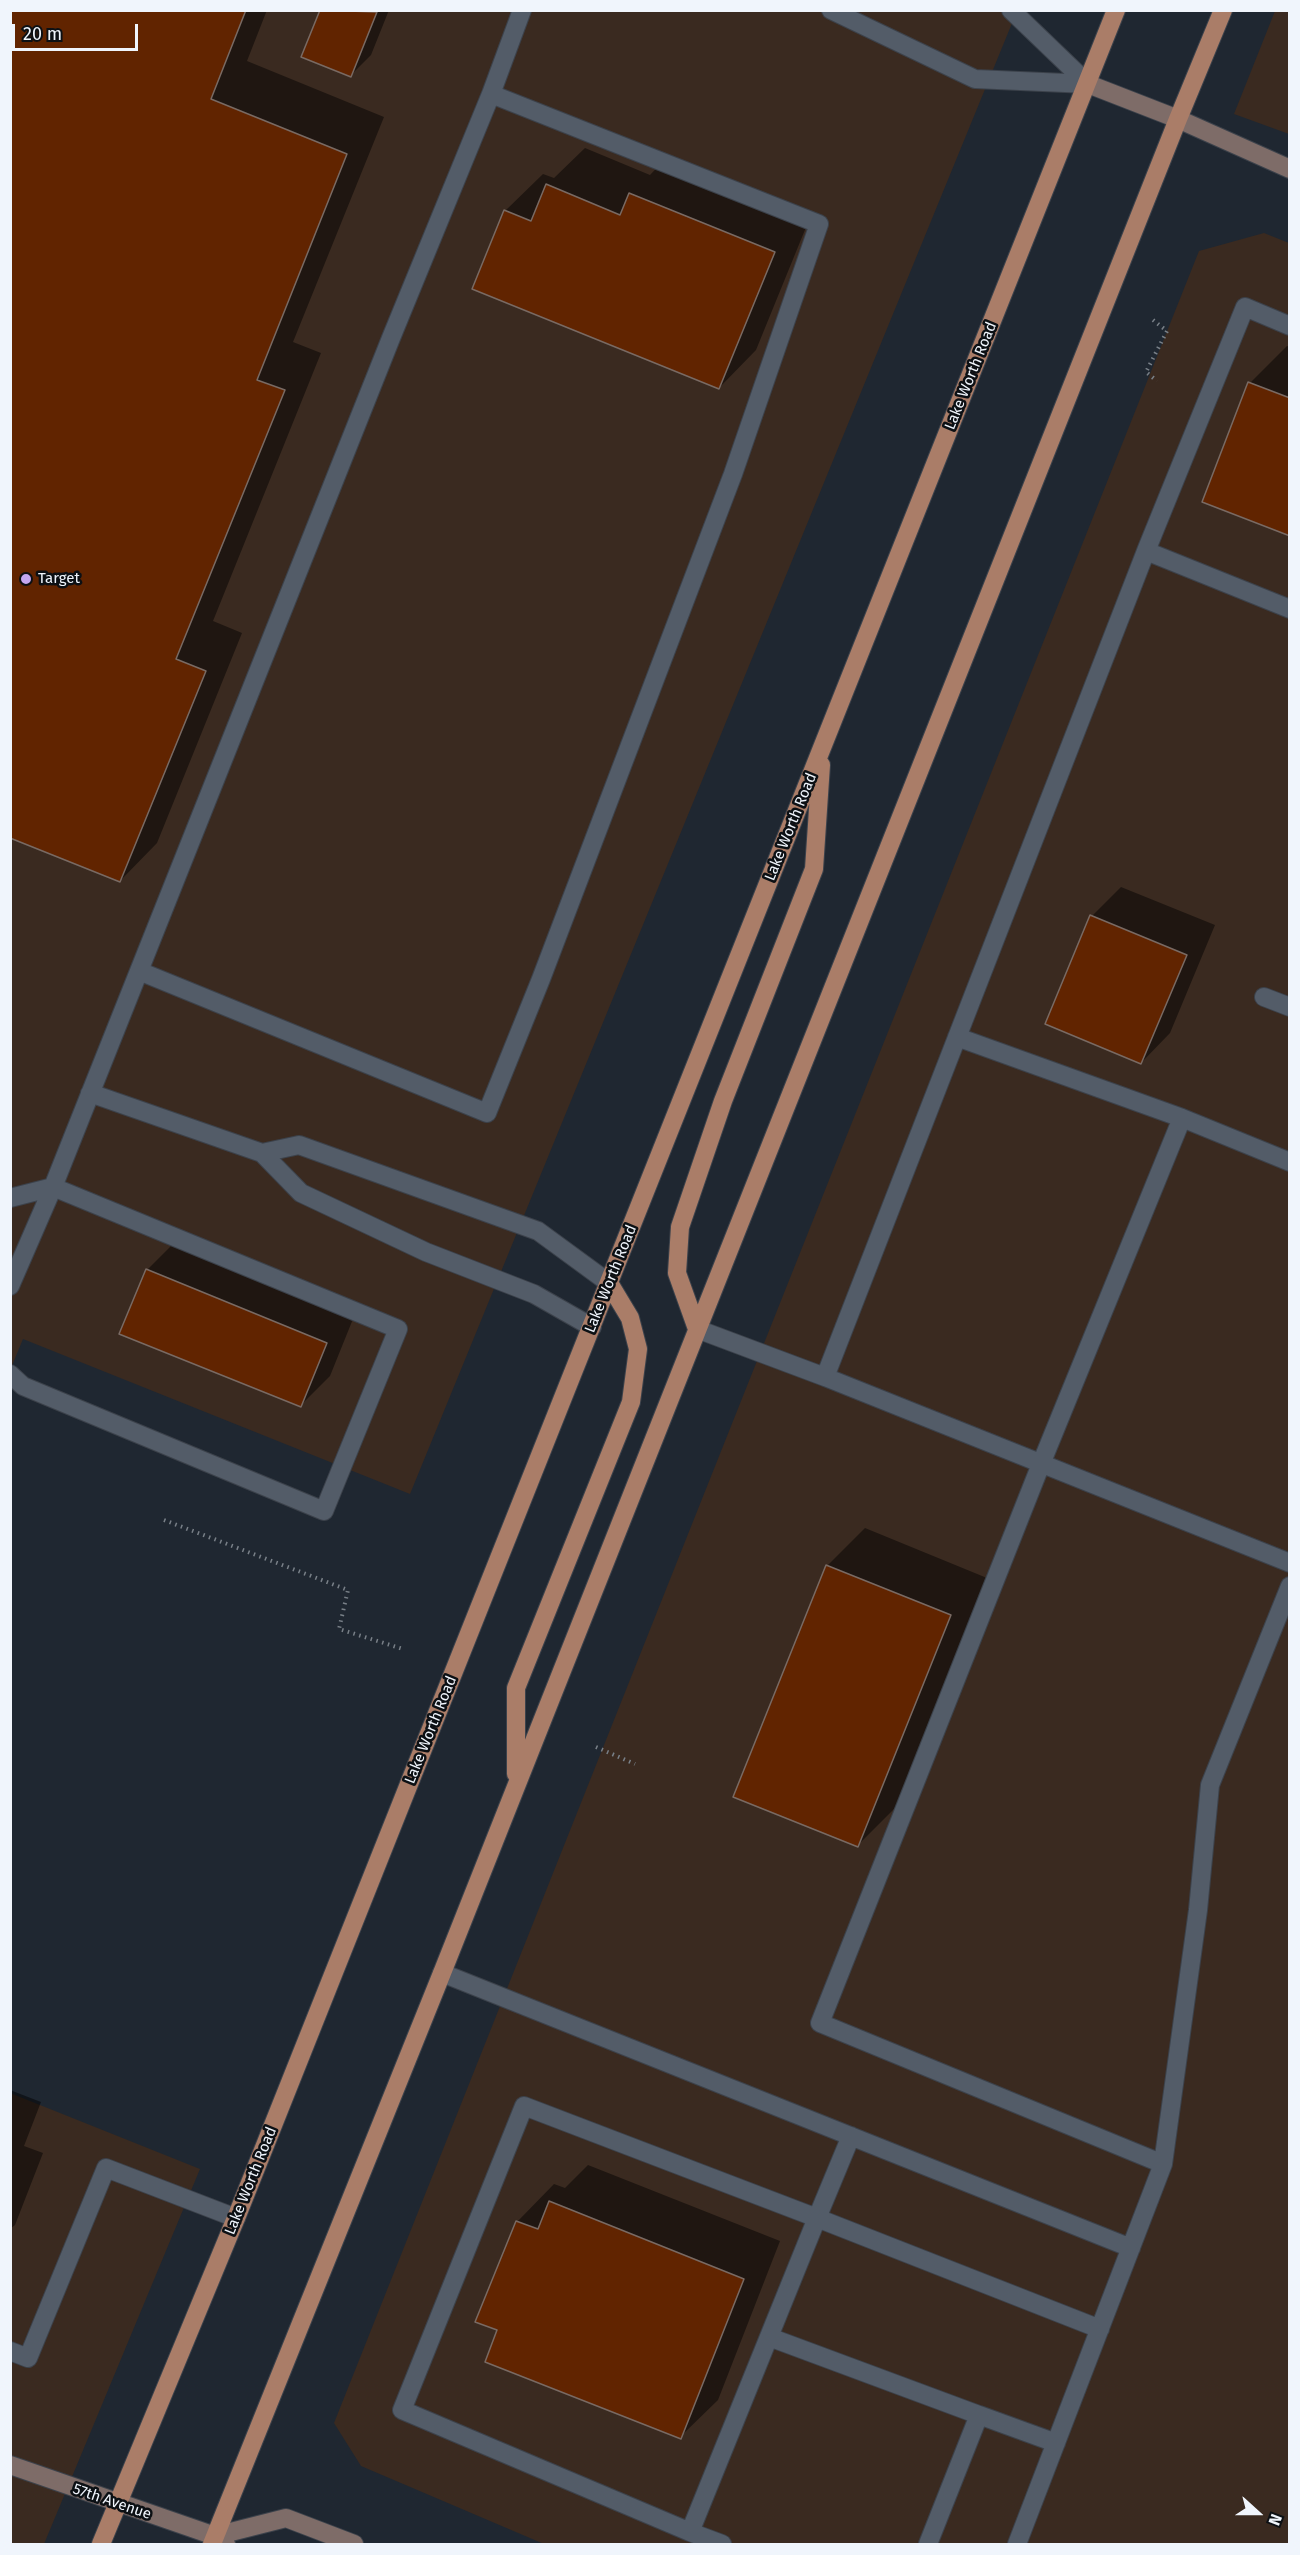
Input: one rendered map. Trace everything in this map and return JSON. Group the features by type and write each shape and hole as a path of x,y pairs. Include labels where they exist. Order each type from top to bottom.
{"main road":[{"name":"Lake Worth Road","path":"101,2544 236,2218 1116,10"},
{"path":"218,2542 516,1785 1223,10"},
{"path":"697,1329 677,1273 680,1227 723,1101 813,869 822,748"},
{"path":"516,1785 516,1688 631,1402 638,1349 630,1318 609,1283"}],"street":[{"path":"1088,84 1178,119 1290,169"},
{"name":"57th Avenue","path":"10,2465 218,2542"},
{"path":"218,2542 286,2518 354,2544"}],"lane":[{"path":"10,1286 53,1186 391,338 491,94 522,10"},
{"path":"831,10 975,80 1088,84"},
{"path":"1011,10 1088,84"},
{"path":"139,971 487,1113 496,1093 733,474 819,224 491,94"},
{"path":"825,1377 1146,550 1245,307 1290,326"},
{"path":"1146,550 1290,609"},
{"path":"1263,997 1290,1007"},
{"path":"957,1037 1182,1119 1290,1162"},
{"path":"90,1093 262,1153 301,1192 426,1252 534,1294 592,1327"},
{"path":"1163,2164 820,2023 1041,1464 1182,1119"},
{"path":"262,1153 299,1145 538,1231 609,1283"},
{"path":"10,1198 53,1186 398,1329 324,1511 23,1386 10,1374"},
{"path":"697,1329 825,1377 1290,1563"},
{"path":"1017,2544 1163,2164 1198,1910 1210,1785 1290,1586"},
{"path":"442,1973 1131,2248"},
{"path":"722,2544 402,2410 524,2106 1100,2329"},
{"path":"690,2532 851,2136"},
{"path":"10,2351 28,2358 106,2168 236,2218"},
{"path":"769,2337 1056,2443"},
{"path":"928,2544 979,2415"}],"path":[{"path":"1154,320 1167,331 1146,372 1157,381"},
{"path":"164,1520 348,1590 339,1629 403,1649"},
{"path":"596,1747 635,1764"}],"shaded area":[{"path":"11,11 1017,11 410,1494 23,1339 11,1368"},
{"path":"1275,11 1289,11 1289,134 1234,114"},
{"path":"1264,233 1289,243 1289,2544 544,2544 361,2466 334,2423 1199,251"},
{"path":"10,2093 200,2169 44,2544 11,2544"}],"building":[{"path":"10,10 246,10 211,99 347,154 257,380 285,390 176,659 206,671 120,882 10,838"},
{"path":"320,10 377,12 351,77 301,57"},
{"path":"546,184 620,215 629,193 775,252 719,389 472,289 504,210 531,221"},
{"path":"1248,382 1290,398 1290,536 1202,502"},
{"path":"1090,915 1187,955 1141,1064 1045,1024"},
{"path":"146,1269 327,1343 301,1407 119,1334"},
{"path":"826,1565 951,1615 858,1847 733,1797"},
{"path":"549,2201 744,2279 681,2439 485,2362 497,2330 475,2322 516,2221 538,2229"}],"place":[{"name":"Target","path":"26,579"}]}
